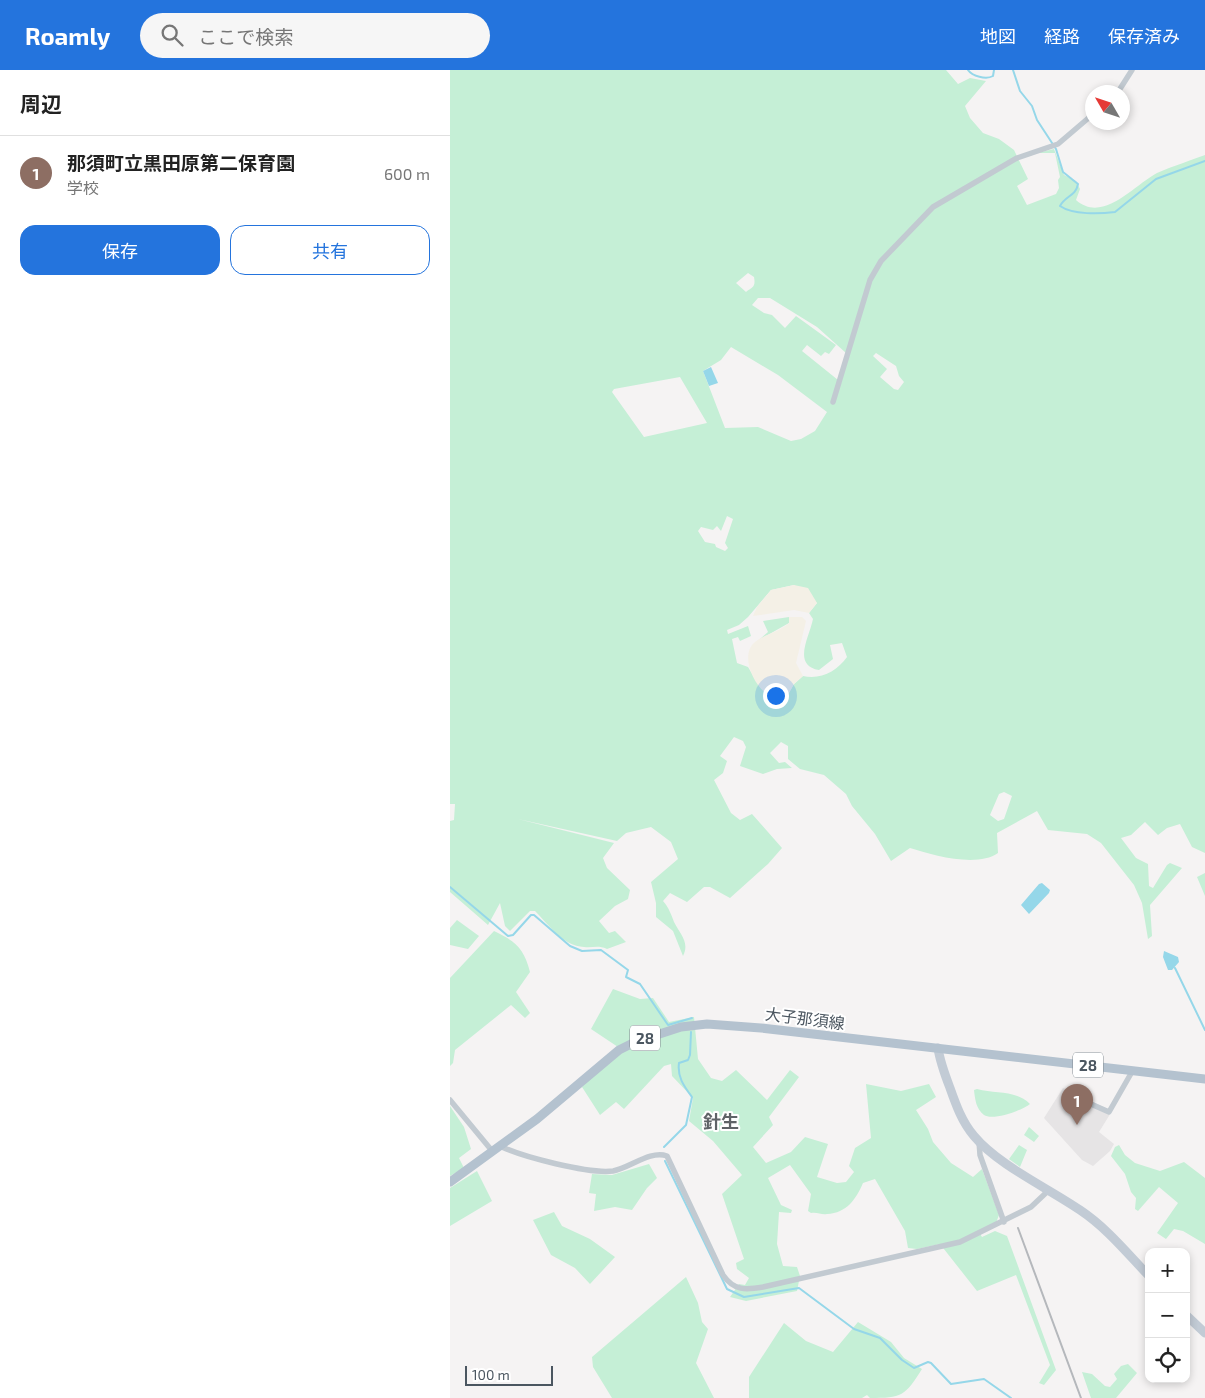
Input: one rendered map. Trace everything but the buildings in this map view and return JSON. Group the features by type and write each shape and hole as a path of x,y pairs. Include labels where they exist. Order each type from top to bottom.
{"main road":[{"name":"大子那須線","path":"450,1182 496,1149 620,1050 635,1042 681,1027 728,1024 1205,1079"}],"street":[{"path":"1122,85 1132,70"},
{"path":"833,402 870,280 881,261 933,207 1017,158 1058,144 1085,121"},
{"path":"938,1048 940,1061 963,1120 979,1142 1081,1210 1107,1230 1145,1272"},
{"path":"1084,1101 1109,1112 1133,1070"},
{"path":"450,1100 496,1149 596,1171 626,1168 654,1155 661,1154 667,1156 723,1275 728,1282 742,1290 763,1288 960,1242 1004,1222 1031,1207 1049,1190"},
{"path":"979,1142 980,1155 1004,1222"},
{"path":"1190,1319 1205,1334"}],"shaded area":[{"path":"1063,1088 1112,1111 1099,1132 1114,1144 1110,1151 1093,1166 1082,1160 1044,1118"}],"green space":[{"path":"450,70 946,70 958,84 970,78 986,81 965,106 970,118 983,133 999,139 1014,150 1028,179 1017,186 1027,205 1056,194 1059,188 1058,180 1060,177 1055,153 1037,153 1054,149 1064,175 1076,181 1080,189 1076,200 1086,206 1097,208 1118,200 1157,173 1205,155 1205,853 1192,847 1180,824 1167,828 1158,835 1145,822 1131,835 1121,838 1136,858 1148,864 1149,886 1153,888 1167,865 1170,863 1182,868 1150,905 1152,936 1148,939 1142,903 1134,885 1101,843 1087,834 1048,830 1037,811 997,833 998,853 989,857 978,860 954,859 910,848 891,861 875,834 852,806 846,794 824,775 800,769 788,759 788,746 781,742 770,753 779,763 785,762 792,768 777,769 763,774 740,766 746,747 743,741 734,737 720,756 727,761 723,773 714,780 731,813 740,820 752,814 782,848 768,864 730,898 710,887 704,887 687,902 670,893 663,901 685,942 683,956 673,931 656,917 656,903 651,882 678,859 671,842 651,827 626,833 617,841 518,819 614,843 603,858 607,868 630,890 628,899 615,906 599,921 609,933 615,931 626,942 607,949 584,947 576,946 563,939 535,911 530,911 510,931 505,926 500,903 488,925 450,892 450,821 454,820 455,804 450,804","holes":["748,273 754,277 754,283 753,287 746,292 736,283","758,298 770,298 817,327 846,353 838,380 802,351 807,345 821,356 825,352 829,354 836,345 796,316 785,328 772,315 764,313 752,305","731,347 778,375 827,412 815,431 801,439 791,441 758,427 725,428 703,371 721,360","876,353 896,366 899,376 904,382 898,390 894,389 880,377 887,369 873,356","680,377 707,423 644,437 612,392 614,389","727,516 733,519 725,543 728,548 725,551 716,547 715,544 705,542 698,531 701,527 713,530 717,526 721,531","794,585 817,603 809,613 813,619 804,650 806,663 819,670 833,659 830,645 842,643 847,657 828,673 816,677 803,676 794,684 789,693 757,682 748,667 737,663 732,639 738,637 740,641 751,636 748,626 728,634 727,630 739,625 771,590","1004,792 1012,796 1004,819 998,821 990,815 999,794"]},
{"path":"789,617 789,623 759,640 768,632 763,621"},
{"path":"1205,873 1205,896 1197,877"},
{"path":"457,920 479,936 468,949 450,945 450,928"},
{"path":"494,931 518,946 525,957 530,972 516,992 530,1013 525,1018 511,1005 455,1050 453,1063 450,1066 450,978"},
{"path":"613,989 640,999 653,998 669,1022 694,1017 698,1059 711,1078 722,1081 736,1070 767,1100 790,1070 799,1077 769,1117 773,1125 753,1147 766,1163 791,1152 805,1137 828,1144 817,1177 837,1183 846,1182 854,1172 849,1166 855,1148 871,1138 866,1084 901,1091 929,1084 936,1097 916,1110 928,1129 933,1142 951,1163 973,1177 982,1169 999,1215 996,1223 979,1232 982,1237 995,1231 1007,1236 1056,1370 1044,1385 1039,1383 1050,1365 1016,1275 977,1291 940,1244 917,1249 908,1248 905,1231 875,1179 863,1183 854,1200 845,1208 834,1213 825,1214 808,1211 811,1194 790,1165 768,1178 781,1205 792,1210 791,1213 779,1212 777,1244 783,1266 797,1267 800,1276 797,1291 746,1301 730,1297 739,1284 745,1285 749,1278 737,1269 736,1263 744,1259 722,1194 742,1175 713,1141 689,1121 693,1098 672,1076 671,1064 664,1066 624,1109 616,1102 600,1115 582,1087 618,1047 591,1029"},
{"path":"974,1090 1012,1094 1030,1104 1008,1114 994,1117 984,1115 981,1113 975,1100"},
{"path":"450,1106 464,1127 471,1149 459,1158 464,1168 450,1176"},
{"path":"1029,1127 1039,1136 1034,1142 1024,1135"},
{"path":"1019,1145 1027,1150 1020,1167 1009,1159"},
{"path":"1119,1145 1125,1155 1135,1163 1160,1171 1184,1162 1205,1178 1205,1244 1183,1231 1174,1229 1166,1239 1157,1233 1178,1203 1159,1187 1138,1211 1135,1209 1136,1198 1131,1192 1125,1174 1111,1156 1115,1147"},
{"path":"649,1164 657,1178 647,1188 632,1210 615,1207 594,1211 596,1194 589,1193 592,1174 612,1175"},
{"path":"477,1171 492,1201 450,1226 450,1188"},
{"path":"554,1212 562,1226 590,1239 615,1257 590,1284 575,1268 551,1255 533,1220"},
{"path":"686,1277 698,1303 702,1322 708,1329 696,1363 714,1398 612,1398 593,1367 592,1357"},
{"path":"858,1322 891,1342 904,1358 922,1369 902,1394 881,1398 870,1398 867,1395 862,1398 749,1398 749,1377 784,1323 806,1341 833,1352"},
{"path":"1128,1364 1137,1373 1116,1398 1091,1398 1082,1372 1092,1374 1105,1386 1110,1387 1117,1379 1114,1374 1121,1366"}],"sand":[{"path":"794,585 808,588 817,603 809,613 794,610 753,616 757,607 771,590"},
{"path":"789,617 802,617 806,621 796,663 803,676 794,684 785,699 774,698 767,694 755,681 751,673 748,656 750,648 755,642 785,626 789,623"}],"water":[{"path":"711,367 718,383 709,386 703,371"},
{"path":"1042,883 1050,890 1049,893 1029,914 1021,905"},
{"path":"1164,951 1178,957 1179,962 1172,970 1168,970 1163,957"}],"waterway":[{"path":"968,70 976,76 987,78 993,76 994,70"},
{"path":"1013,70 1020,91 1032,106 1037,120 1056,149 1063,172 1078,184 1073,194 1060,206 1065,209 1087,213 1115,212 1156,179 1205,161"},
{"path":"450,887 508,936 513,935 531,915 534,915 570,946 582,951 601,950 628,970 626,977 640,984 668,1025 692,1018"},
{"path":"1175,968 1205,1030"},
{"path":"664,1147 686,1125 692,1097 682,1081 679,1073 679,1063 688,1060 690,1055 691,1032"},
{"path":"665,1161 727,1289 744,1297 799,1288 854,1329 880,1338 902,1360 914,1368 928,1362 931,1363 951,1384 984,1379 1011,1398"}],"railway":[{"path":"1018,1228 1081,1398"}],"place":[{"name":"那須町立黒田原第二保育園","path":"1077,1125"}],"district":[{"name":"針生","path":"721,1121"}]}
